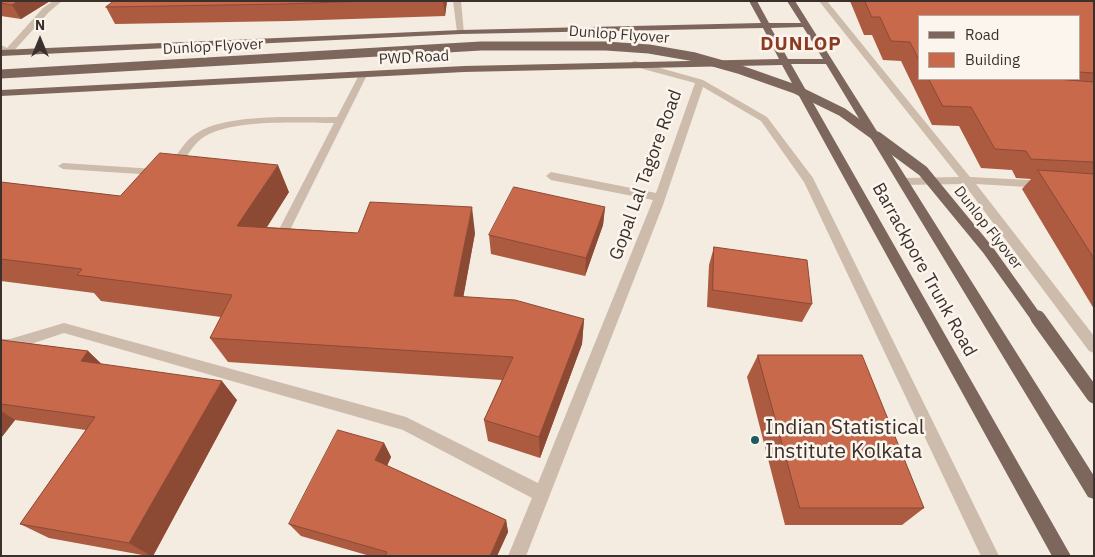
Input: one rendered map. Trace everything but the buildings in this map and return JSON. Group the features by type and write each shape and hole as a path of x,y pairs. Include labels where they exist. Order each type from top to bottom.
{"main road":[{"name":"Barrackpore Trunk Road","path":"754,1 784,62 886,239 1062,556"},
{"name":"Barrackpore Trunk Road","path":"790,1 829,61 1094,491"},
{"name":"PWD Road","path":"3,51 461,32 806,25"},
{"name":"Dunlop Flyover","path":"1,74 482,46 606,46 649,49 695,57 741,70 795,90 842,112 923,171 988,250 1094,396"},
{"name":"PWD Road","path":"1,93 635,64 829,61"}],"street":[{"path":"3,51 58,1"},
{"path":"457,1 461,32"},
{"path":"823,1 967,180 1094,346"},
{"path":"635,64 700,82"},
{"path":"280,241 363,75"},
{"name":"Gopal Lal Tagore Road","path":"517,556 659,197 700,82 764,119 810,182 990,556"},
{"path":"63,166 155,172 174,168 197,137 212,128 230,123 340,120"},
{"path":"551,176 659,197"},
{"path":"904,182 967,180 1053,184"},
{"path":"1,345 10,345 64,328 406,424 542,494"}],"place":[{"name":"Indian Statistical Institute Kolkata","path":"755,440"}],"district":[{"name":"DUNLOP","path":"801,45"}]}
